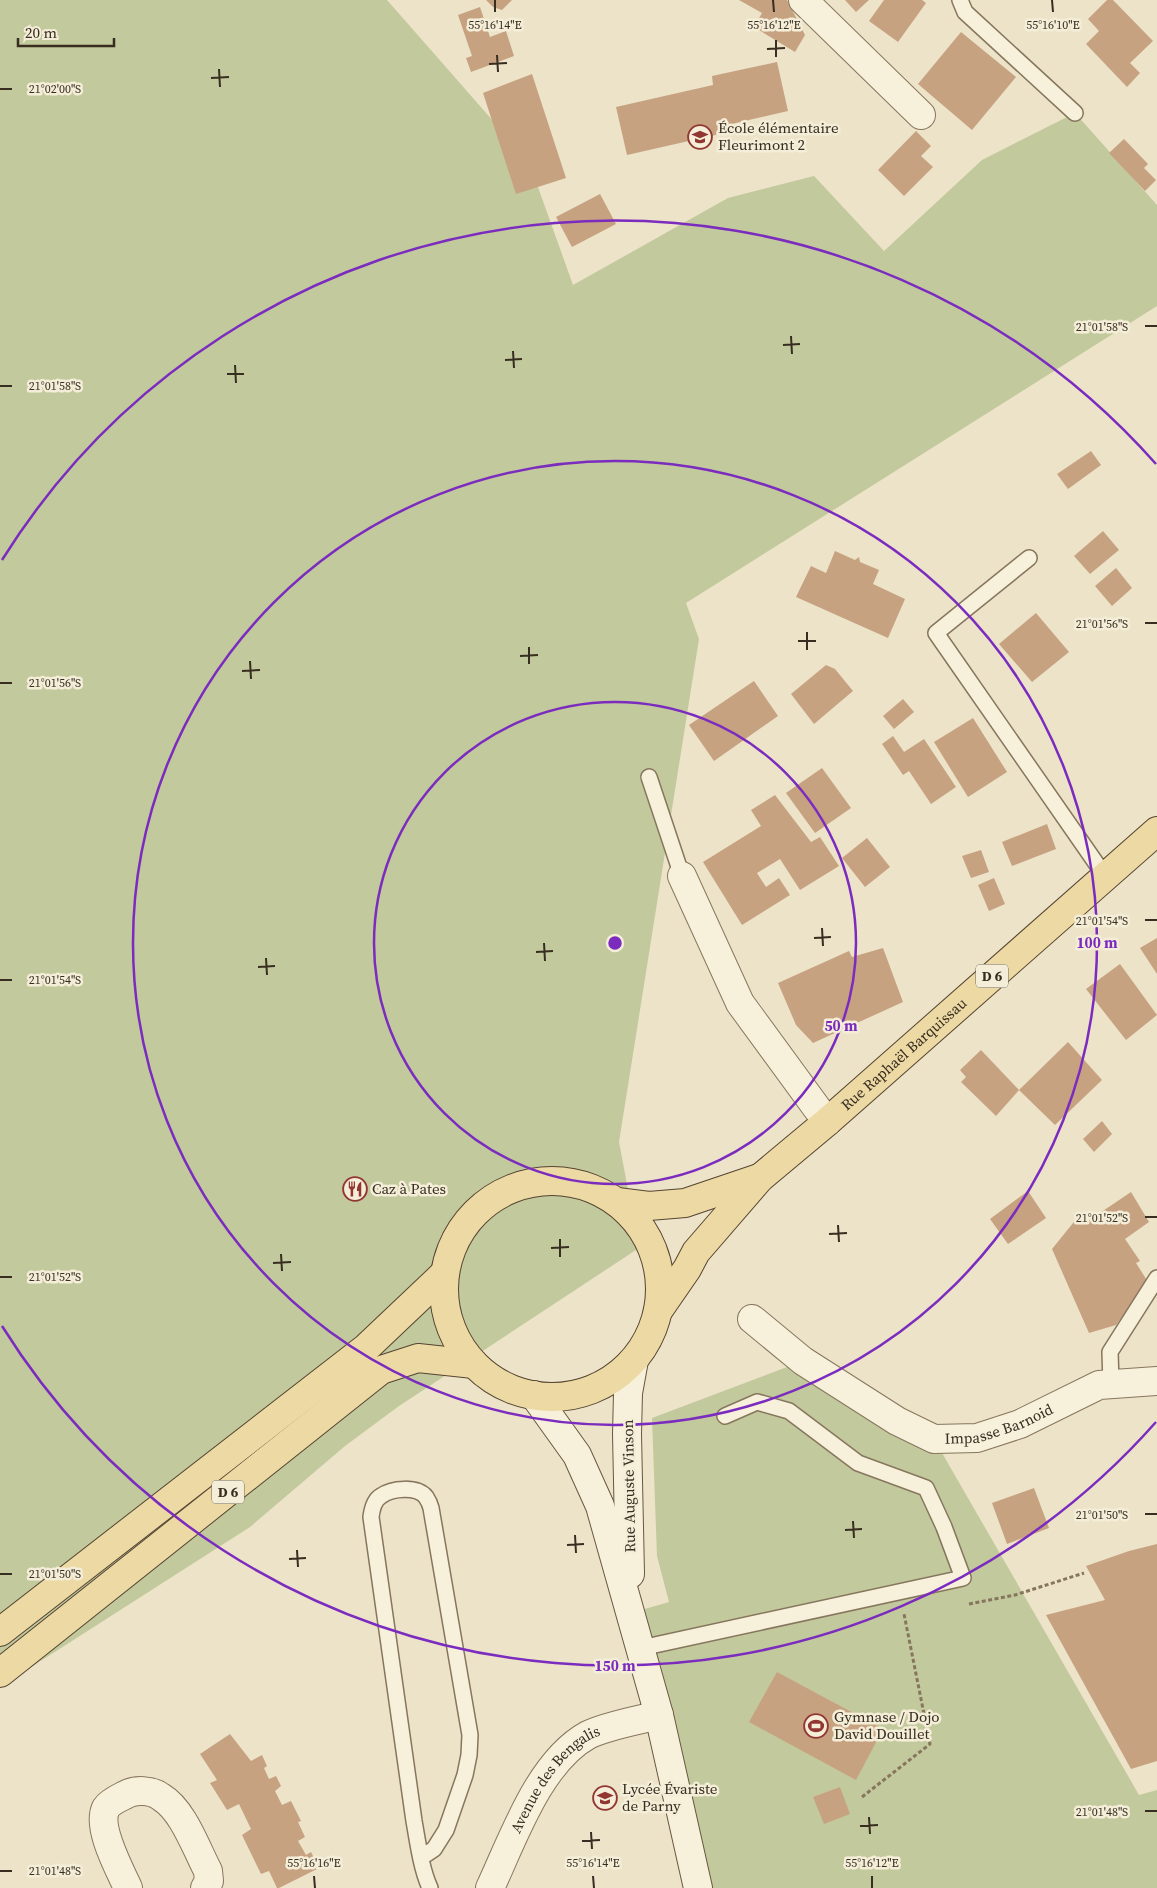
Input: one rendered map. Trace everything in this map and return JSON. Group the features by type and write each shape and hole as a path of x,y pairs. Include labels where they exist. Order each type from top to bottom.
{"main road":[{"name":"Rue Raphaël Barquissau","path":"658,1311 687,1269 696,1252 760,1178 827,1122 1157,831"},
{"name":"Rue Raphaël Barquissau","path":"617,1202 649,1206 685,1204 760,1178"},
{"path":"557,1181 589,1187 617,1202 639,1224 654,1251 661,1280 658,1311 650,1337 634,1360 606,1383 571,1396 534,1395 502,1385 474,1364 455,1337 447,1314 445,1306 445,1273 454,1243 471,1216 496,1196 526,1184 557,1181"},
{"name":"D 6","path":"0,1632 367,1347 445,1273"},
{"name":"D 6","path":"0,1673 381,1370 418,1358 474,1364"}],"street":[{"path":"803,0 921,114"},
{"path":"682,876 740,1003 827,1122"},
{"name":"Impasse Barnoid","path":"752,1319 803,1361 897,1421 934,1439 977,1438 1020,1424 1099,1385 1157,1381"},
{"name":"Rue Auguste Vinson","path":"631,1613 627,1434 628,1393 634,1360"},
{"name":"Rue Auguste Vinson","path":"534,1395 577,1454 600,1506 658,1715 698,1888"},
{"name":"Avenue des Bengalis","path":"490,1888 542,1779 564,1754 589,1735 658,1715"},
{"path":"128,1888 107,1838 104,1822 106,1808 117,1798 129,1792 148,1791 162,1796 178,1813 208,1870 209,1881 205,1888"}],"lane":[{"path":"960,0 965,12 1075,113"},
{"path":"1029,558 936,633 1105,876"},
{"path":"649,777 682,876"},
{"path":"1111,1384 1110,1352 1157,1278"},
{"path":"640,1648 962,1578 944,1527 926,1488 858,1463 789,1411 757,1402 725,1416"},
{"path":"422,1857 434,1848 446,1830 465,1775 470,1755 470,1735 431,1508 426,1496 417,1490 402,1489 381,1496 372,1508 371,1517 414,1821 422,1857 430,1888"}],"path":[{"path":"968,1604 1015,1595 1084,1573"},
{"path":"862,1797 930,1744 900,1592"},
{"path":"904,1615 913,1614"}],"green space":[{"path":"0,0 387,0 529,162 573,285 728,198 814,176 884,251 982,160 1075,113 1157,205 1157,306 686,603 699,639 619,1142 639,1248 399,1406 345,1446 250,1527 0,1687"},
{"path":"803,1361 934,1439 1139,1795 1157,1790 1157,1888 698,1888 631,1613 669,1602 657,1556 652,1418"}],"building":[{"path":"486,0 512,0 502,10 493,7"},
{"path":"739,0 787,0 805,35 795,52 754,27 762,13"},
{"path":"845,0 869,0 856,12"},
{"path":"884,0 922,0 926,3 898,42 869,21"},
{"path":"1107,0 1113,0 1153,41 1130,63 1140,73 1127,87 1086,44 1099,31 1088,19"},
{"path":"480,7 490,37 506,31 514,56 471,72 466,58 472,56 458,15"},
{"path":"961,32 1016,77 972,130 918,84"},
{"path":"777,62 788,111 723,126 724,133 627,155 616,107 713,85 712,76"},
{"path":"532,74 566,178 516,194 483,93"},
{"path":"916,131 931,146 921,156 933,167 904,196 878,170"},
{"path":"1124,139 1148,164 1144,168 1156,180 1145,191 1109,153"},
{"path":"600,194 616,224 572,247 556,217"},
{"path":"1091,451 1101,465 1068,489 1057,474"},
{"path":"1103,531 1119,550 1090,574 1074,556"},
{"path":"835,551 855,560 859,557 860,562 879,570 873,584 905,599 888,638 796,597 811,566 826,573"},
{"path":"1116,568 1132,588 1112,606 1095,586"},
{"path":"1036,613 1069,652 1032,682 999,644"},
{"path":"826,665 835,669 853,691 814,724 791,694"},
{"path":"754,681 778,716 714,761 689,725"},
{"path":"903,699 914,712 894,729 883,716"},
{"path":"973,718 1007,772 968,797 934,742"},
{"path":"893,736 904,752 924,739 956,787 931,804 909,771 903,775 882,744"},
{"path":"822,768 851,808 815,833 786,793"},
{"path":"775,795 811,842 820,837 839,866 800,890 780,859 757,873 766,887 779,878 790,895 742,925 703,862 761,826 751,810"},
{"path":"1047,824 1056,849 1012,866 1002,842"},
{"path":"867,838 890,867 865,887 842,858"},
{"path":"981,850 989,872 971,878 962,856"},
{"path":"994,878 1005,904 989,911 978,885"},
{"path":"1157,938 1157,974 1140,948"},
{"path":"883,948 903,1002 813,1043 796,1025 778,983 849,951 852,957"},
{"path":"1120,964 1157,1015 1126,1040 1086,989"},
{"path":"1068,1042 1102,1080 1055,1125 1019,1090"},
{"path":"981,1050 1019,1090 996,1116 961,1082 966,1077 960,1070"},
{"path":"1102,1121 1112,1134 1094,1152 1083,1139"},
{"path":"1028,1191 1046,1218 1008,1244 990,1219"},
{"path":"1131,1192 1149,1222 1125,1239 1140,1261 1136,1263 1148,1282 1116,1325 1089,1333 1052,1249 1082,1212 1088,1221"},
{"path":"1034,1488 1049,1528 1007,1544 992,1503"},
{"path":"1157,1544 1157,1761 1131,1769 1046,1615 1105,1600 1086,1566 1129,1551"},
{"name":"Gymnase / Dojo David Douillet","path":"777,1672 883,1729 856,1780 749,1722"},
{"path":"230,1734 251,1761 262,1755 267,1766 264,1768 269,1779 276,1776 281,1786 275,1791 282,1805 291,1801 301,1821 298,1822 305,1837 298,1841 306,1855 311,1852 319,1868 279,1888 277,1888 269,1871 261,1874 242,1835 251,1829 239,1804 227,1810 210,1783 217,1780 200,1754"},
{"path":"840,1787 850,1814 824,1824 813,1797"}],"place":[{"name":"École élémentaire Fleurimont 2","path":"700,137"},
{"name":"Caz à Pates","path":"355,1189"},
{"name":"Gymnase / Dojo David Douillet","path":"816,1726"},
{"name":"Lycée Évariste de Parny","path":"605,1798"}]}
